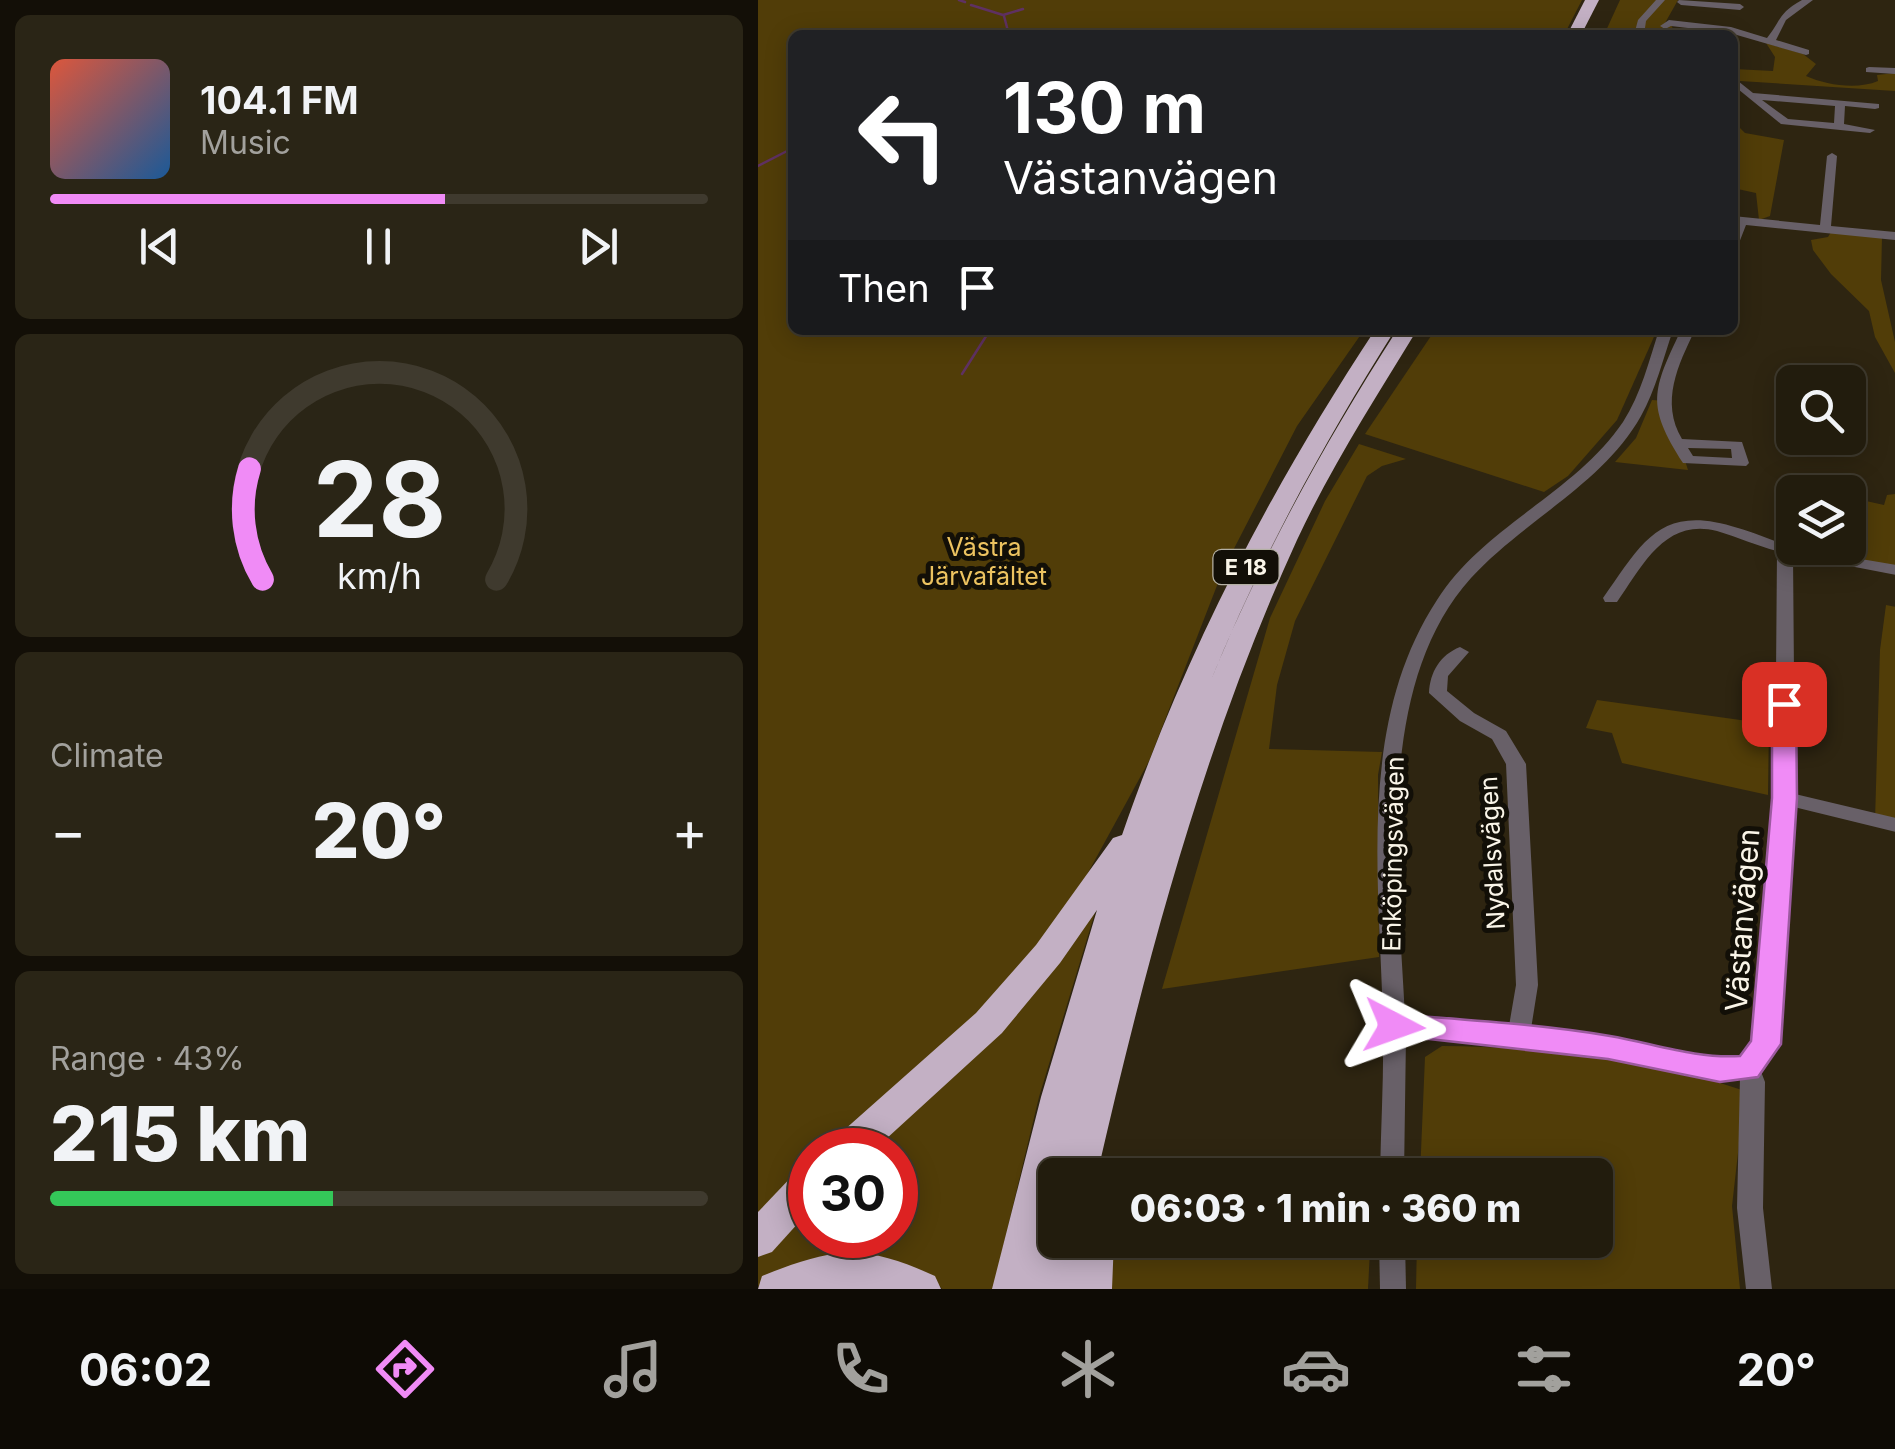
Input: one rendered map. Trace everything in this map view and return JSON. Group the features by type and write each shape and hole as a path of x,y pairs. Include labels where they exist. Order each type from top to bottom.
{"highway":[{"path":"1577,30 1592,0"},
{"path":"1591,30 1606,0"},
{"name":"E 18","path":"1012,1289 1066,1068 1142,820 1206,655 1262,535 1315,439 1382,335"},
{"name":"E 18","path":"1082,1158 1102,1071 1172,823 1233,658 1312,488 1404,335"},
{"path":"872,1128 989,1023 1048,954 1142,820"},
{"path":"1098,1158 1102,1071"},
{"path":"758,1240 788,1208"},
{"path":"1054,1289 1060,1258"},
{"path":"1091,1289 1093,1258"},
{"path":"776,1289 806,1276 849,1269 892,1274 920,1289"}],"street":[{"path":"1640,30 1642,20 1661,0"},
{"path":"1767,40 1775,37 1776,26 1786,13 1809,0"},
{"path":"1680,4 1740,7"},
{"path":"1680,4 1732,16"},
{"path":"1680,4 1667,24 1705,30"},
{"path":"1738,35 1806,52"},
{"path":"1869,70 1896,71"},
{"path":"1738,85 1785,122 1870,130"},
{"path":"1750,96 1875,106"},
{"path":"1839,127 1840,103"},
{"path":"1785,122 1785,138"},
{"path":"1824,229 1832,156"},
{"path":"1738,220 1896,236"},
{"name":"Enköpingsvägen","path":"1392,1158 1389,786 1397,728 1429,630 1446,599 1474,566 1581,478 1628,426 1664,335"},
{"path":"1678,443 1664,418 1666,383 1686,335"},
{"path":"1611,598 1644,554 1680,525 1698,523 1776,546"},
{"path":"1866,564 1896,570"},
{"name":"Västanvägen","path":"1758,1289 1750,1208 1753,1082 1748,1068 1766,1044 1784,798 1785,565"},
{"name":"Nydalsvägen","path":"1460,652 1439,675 1438,693 1467,717 1499,735 1516,764 1527,984 1519,1036"},
{"path":"1784,798 1896,826"},
{"path":"1394,1026 1608,1047 1720,1070 1748,1068"},
{"path":"1392,1258 1392,1289"}],"green space":[{"name":"Västra Järvafältet","path":"758,0 1582,0 1567,30 788,30 788,335 1361,335 1297,426 1223,570 1149,761 1066,913 1022,972 855,1128 788,1128 788,1194 758,1227"},
{"path":"1620,0 1678,0 1665,23 1673,30 1606,30"},
{"path":"1766,43 1803,54 1816,64 1806,76 1832,84 1861,85 1878,81 1877,75 1895,73 1895,91 1740,81 1738,69 1773,71 1775,57"},
{"path":"1738,126 1745,133 1784,140 1770,216 1759,220 1756,193 1738,189"},
{"path":"1831,232 1882,237 1881,280 1895,342 1895,373 1875,337 1869,311 1813,250 1811,240 1828,237"},
{"path":"1432,335 1655,335 1617,420 1568,476 1544,492 1365,434"},
{"path":"1652,400 1666,401 1688,470 1615,462 1636,438"},
{"path":"1359,444 1406,459 1382,466 1367,476 1295,621 1277,685 1269,749 1382,752 1378,775 1379,957 1162,989 1270,618 1325,501"},
{"path":"1895,494 1895,570 1866,564 1866,501 1884,505 1887,495"},
{"path":"1886,605 1896,607 1895,825 1875,821 1880,650"},
{"path":"1597,700 1769,724 1768,795 1622,763 1612,733 1586,728"},
{"path":"1100,896 1039,1097 993,1289 942,1289 939,1285 804,1264 758,1286 758,1253 788,1220 788,1258 918,1258 918,1128 881,1128"},
{"path":"1442,1046 1595,1056 1672,1070 1745,1091 1732,1206 1740,1289 1416,1289 1417,1258 1613,1258 1613,1158 1421,1158 1425,1057"},
{"path":"1370,1258 1368,1289 1110,1289 1112,1260"}],"waterway":[{"path":"959,0 965,2"},
{"path":"971,5 1003,15 1023,9"},
{"path":"1004,16 1008,30"},
{"path":"758,166 788,151"},
{"path":"962,374 987,335"}],"route":[{"path":"1394,1026 1608,1047 1720,1070 1748,1068 1766,1044 1784,798 1784,704"}]}
